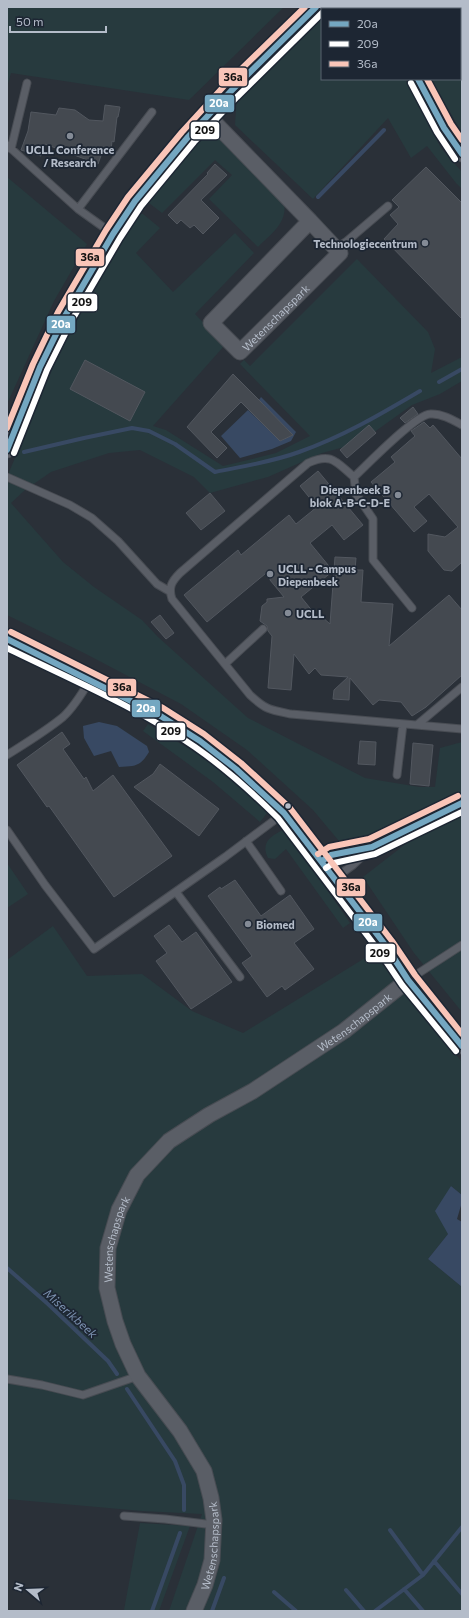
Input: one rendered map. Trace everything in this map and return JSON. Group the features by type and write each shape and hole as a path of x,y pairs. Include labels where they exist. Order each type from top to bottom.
{"street":[{"path":"7,450 40,367 62,322 113,234 135,201 188,137 231,90 316,7"},
{"path":"419,80 444,128 462,154"},
{"path":"208,116 336,248"},
{"name":"Wetenschapspark","path":"310,221 211,322 240,352 340,253 336,248"},
{"path":"8,639 159,716 200,741 236,769 284,813 386,946 408,980 462,1046"},
{"name":"Wetenschapspark","path":"194,1611 206,1584 212,1560 214,1525 211,1498 204,1471 180,1431 138,1376 117,1327 107,1288 108,1248 119,1210 138,1175 169,1141 209,1115 253,1092 344,1031 408,980"}],"lane":[{"path":"27,83 9,147 78,209 113,234"},
{"path":"78,209 152,112"},
{"path":"336,248 353,236 388,206"},
{"path":"354,477 404,431 425,415 439,415 462,425"},
{"path":"412,608 373,560 373,519 356,494 354,477 335,461 327,457 318,459 308,464 180,573 173,580 170,591 172,598 250,695 262,707 271,711 462,729"},
{"path":"7,477 70,505 92,518 118,541 157,584 170,591"},
{"path":"225,664 263,629"},
{"path":"7,755 30,741 64,716 81,695 90,680"},
{"path":"417,725 462,687"},
{"path":"398,775 403,724"},
{"path":"322,861 331,855 372,847 462,803"},
{"path":"7,830 45,885 94,949 176,892 284,813"},
{"path":"246,841 281,891"},
{"path":"335,878 353,865 372,847"},
{"path":"176,892 240,977"},
{"path":"408,980 462,945"},
{"path":"7,1379 42,1385 84,1395 138,1376"},
{"path":"124,1516 214,1525"}],"green space":[{"path":"7,7 284,7 189,100 11,73 7,87"},
{"path":"462,7 462,133 432,80 461,80 461,8 392,8"},
{"path":"321,10 321,80 406,80 441,148 462,172 462,189 427,146 411,158 388,118 313,199 235,125 237,94"},
{"path":"206,135 223,141 284,202 285,209 281,222 273,233 258,247 209,199 232,175 215,160 162,213 145,200 197,137"},
{"path":"7,177 87,244 54,301 7,404"},
{"path":"136,213 143,214 160,228 136,253 173,292 235,233 254,253 195,314 225,345 153,426 166,430 223,466 276,453 310,436 240,364 244,360 250,366 357,259 428,332 435,349 431,373 462,357 462,381 440,394 412,405 359,443 322,453 268,477 210,493 194,477 140,450 109,453 51,472 25,490 11,503 63,562 94,587 142,620 158,637 248,718 365,778 419,787 435,787 440,748 462,742 462,800 344,847 313,810 247,750 181,704 86,654 7,615 7,477 55,362 114,247"},
{"path":"148,724 221,768 268,812 260,822 213,782 143,731"},
{"path":"462,810 462,1012 414,953 363,877 412,839"},
{"path":"285,829 350,923 343,928 286,849 275,859 268,858 265,848 266,843 276,834"},
{"path":"7,863 28,894 7,908"},
{"path":"53,926 87,976 142,974 192,1011 243,1033 373,953 462,1062 462,1195 451,1186 448,1234 428,1259 462,1287 462,1611 169,1611 202,1514 142,1511 7,1499 7,960"},
{"path":"140,1523 190,1526 159,1611 124,1610"}],"water":[{"path":"261,397 296,432 291,441 272,449 240,458 221,436 248,410 280,441 293,435 259,400"},
{"path":"99,722 117,726 147,746 149,752 143,761 137,765 119,767 111,751 94,756 84,738 83,726"},
{"path":"451,1186 462,1195 462,1202 457,1219 462,1222 462,1287 428,1259 448,1234 435,1211"}],"building":[{"name":"UCLL Conference / Research","path":"105,105 120,107 111,151 103,150 98,164 45,144 41,156 21,150 28,131 31,112 56,115 59,108 75,110 89,120 103,121"},
{"path":"215,164 227,175 201,200 219,218 203,234 194,225 190,228 181,220 177,224 168,215 208,174 207,173"},
{"name":"Technologiecentrum","path":"426,167 462,203 462,319 384,239 398,224 390,215 399,207 392,200"},
{"path":"85,360 145,392 130,421 70,389"},
{"path":"233,374 293,435 280,441 241,402 211,432 227,448 217,458 187,427"},
{"path":"413,407 418,414 405,423 400,418"},
{"name":"Diepenbeek B blok A-B-C-D-E","path":"424,422 430,428 433,425 462,459 462,562 452,571 444,570 428,551 428,534 445,537 458,527 429,494 414,507 427,521 414,532 371,482 395,462 391,457 415,436 411,431"},
{"path":"369,425 376,433 347,458 340,450"},
{"name":"UCLL","path":"318,471 363,525 344,540 332,525 310,543 333,571 301,597 318,618 321,616 330,624 335,557 356,558 355,570 363,570 361,602 393,604 389,646 449,595 462,610 462,675 426,707 412,716 401,702 379,700 373,705 350,678 349,700 333,699 334,690 348,677 321,675 315,668 309,674 294,654 291,690 268,688 272,636 268,631 267,626 260,621 262,606 267,602 267,599 284,597 270,580 271,569 207,622 184,595 238,550 241,555 289,515 296,524 317,507 300,486"},
{"path":"210,493 225,511 201,530 186,513"},
{"path":"160,615 174,633 166,639 151,622"},
{"path":"62,732 70,744 63,749 84,779 86,777 93,791 113,775 172,856 114,897 49,806 47,807 17,765"},
{"path":"360,741 376,742 375,765 358,764"},
{"path":"413,743 433,745 429,786 410,784"},
{"path":"160,764 219,809 199,836 134,787 153,774"},
{"name":"Biomed","path":"235,880 261,916 290,895 314,929 294,943 314,969 285,990 282,986 267,997 242,963 252,956 208,896 220,887 221,889"},
{"path":"169,925 182,942 196,932 232,982 191,1009 156,961 167,953 154,936"}],"waterway":[{"path":"318,197 384,130"},
{"path":"439,382 462,369"},
{"path":"24,452 132,428 149,431 175,444 215,472 258,464 315,446 361,424 420,391"},
{"name":"Miserikbeek","path":"7,1268 48,1304 108,1361 117,1374"},
{"name":"Miserikbeek","path":"127,1389 175,1461 184,1485 184,1510"},
{"path":"375,1611 423,1575 462,1527"},
{"path":"390,1530 423,1575"},
{"name":"Miserikbeek","path":"152,1611 180,1533"},
{"path":"434,1561 462,1594"},
{"path":"212,1611 224,1578"},
{"path":"404,1589 423,1611"},
{"path":"346,1590 364,1611"},
{"path":"274,1592 296,1611"}],"transit line":[{"name":"36a","path":"7,428 33,364 58,312 106,230 128,197 182,132 225,85 305,7"},
{"name":"20a","path":"7,450 40,367 65,316 113,234 135,201 188,137 231,91 316,7"},
{"name":"209","path":"14,453 47,370 72,320 120,238 141,206 194,142 321,14"},
{"name":"20a","path":"419,80 444,128 462,154"},
{"name":"36a","path":"428,80 451,124 462,140"},
{"name":"209","path":"411,83 437,132 455,159"},
{"name":"36a","path":"11,632 163,708 204,734 241,763 290,808 392,941 415,975 462,1034"},
{"name":"20a","path":"7,639 159,715 200,741 236,769 284,813 386,946 408,980 462,1046"},
{"name":"209","path":"7,648 103,694 150,719 195,747 249,790 278,818 379,951 402,985 456,1051"},
{"name":"36a","path":"318,854 329,847 369,839 458,796"},
{"name":"20a","path":"322,861 331,855 372,847 462,803"},
{"name":"209","path":"326,868 334,863 375,854 462,812"}],"place":[{"name":"UCLL Conference / Research","path":"70,136"},
{"name":"Technologiecentrum","path":"425,243"},
{"name":"Diepenbeek B blok A-B-C-D-E","path":"398,495"},
{"name":"UCLL - Campus Diepenbeek","path":"270,574"},
{"name":"UCLL","path":"288,613"},
{"name":"Biomed","path":"248,924"}]}
